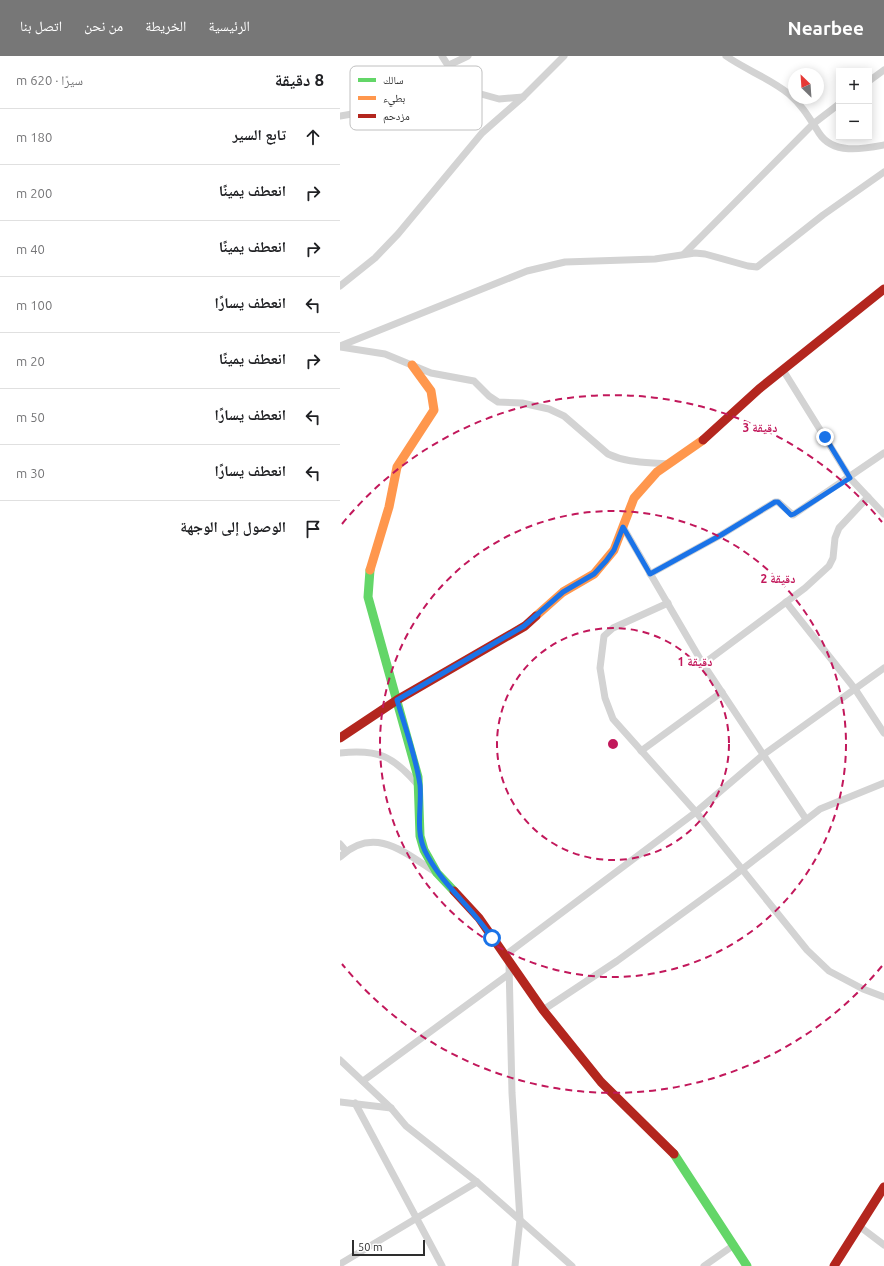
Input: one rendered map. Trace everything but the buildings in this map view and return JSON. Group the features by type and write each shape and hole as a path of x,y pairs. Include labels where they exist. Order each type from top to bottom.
{"street":[{"path":"442,56 449,65 468,56"},
{"path":"340,286 375,258 398,234 482,133 523,97 564,56"},
{"path":"726,56 783,89 802,107 820,136 829,143 839,148 854,149 884,145"},
{"path":"872,79 884,70"},
{"path":"482,94 499,99 523,97"},
{"path":"684,254 747,188 813,124 836,106"},
{"path":"340,116 350,114"},
{"path":"340,346 520,274 546,266 583,261 655,259 684,254 705,254 748,266 757,267 824,215 884,172"},
{"path":"340,738 397,700 524,626 563,592 594,574 614,550 634,498 656,472 700,443 759,389 884,289"},
{"path":"340,346 385,354 439,376 474,381 489,396 498,402 536,406 564,416 608,454 620,459 642,463 667,464"},
{"path":"412,365 427,384 433,395 434,414 410,445 400,462 395,477 388,513 369,563 368,597 420,787 420,836 424,850 436,873"},
{"path":"783,370 850,478 884,514"},
{"path":"650,574 721,535 775,502 778,502 793,515 850,478 884,453"},
{"path":"703,664 786,602 830,566 839,528 868,497"},
{"path":"623,527 703,664 806,819"},
{"path":"786,602 855,689 884,734"},
{"path":"668,603 613,628 604,636 600,668 607,708 616,724 696,812 818,961 829,970 862,989 884,997"},
{"path":"507,960 696,812 763,755 884,668"},
{"path":"640,751 722,692"},
{"path":"340,753 366,752 382,756 396,762 420,787"},
{"path":"543,1010 617,960 742,870 806,819 831,803 884,783"},
{"path":"340,844 343,854 360,843 382,842 392,846 436,873 479,918 543,1010 610,1093 672,1152 747,1266"},
{"path":"507,960 509,974 512,1093 520,1220 515,1266"},
{"path":"363,1081 509,974"},
{"path":"340,1060 392,1108 406,1126 477,1182 572,1266"},
{"path":"340,1102 392,1108"},
{"path":"355,1103 442,1266"},
{"path":"340,1264 416,1217 477,1182"},
{"path":"834,1266 884,1187"},
{"path":"859,1226 884,1245"},
{"path":"704,1266 734,1245"}],"traffic: fast":[{"path":"370,570 368,597 418,777 420,836 424,850 437,873 454,891"},
{"path":"674,1154 747,1266"}],"traffic: slow":[{"path":"370,570 389,507 397,467 434,410 431,391 412,365"},
{"path":"536,616 563,592 594,574 614,550 634,498 657,472 703,440"}],"traffic: jam":[{"path":"703,440 759,389 884,289"},
{"path":"340,738 397,700 525,626 536,616"},
{"path":"454,891 479,918 543,1010 601,1082 674,1154"},
{"path":"834,1266 884,1187"}],"route":[{"path":"492,938 479,918 436,873 424,850 419,825 420,787 397,700 524,626 563,592 594,574 601,568 614,550 620,538 623,527 650,574 721,535 775,502 778,502 791,515 793,515 850,478 825,437"}]}
